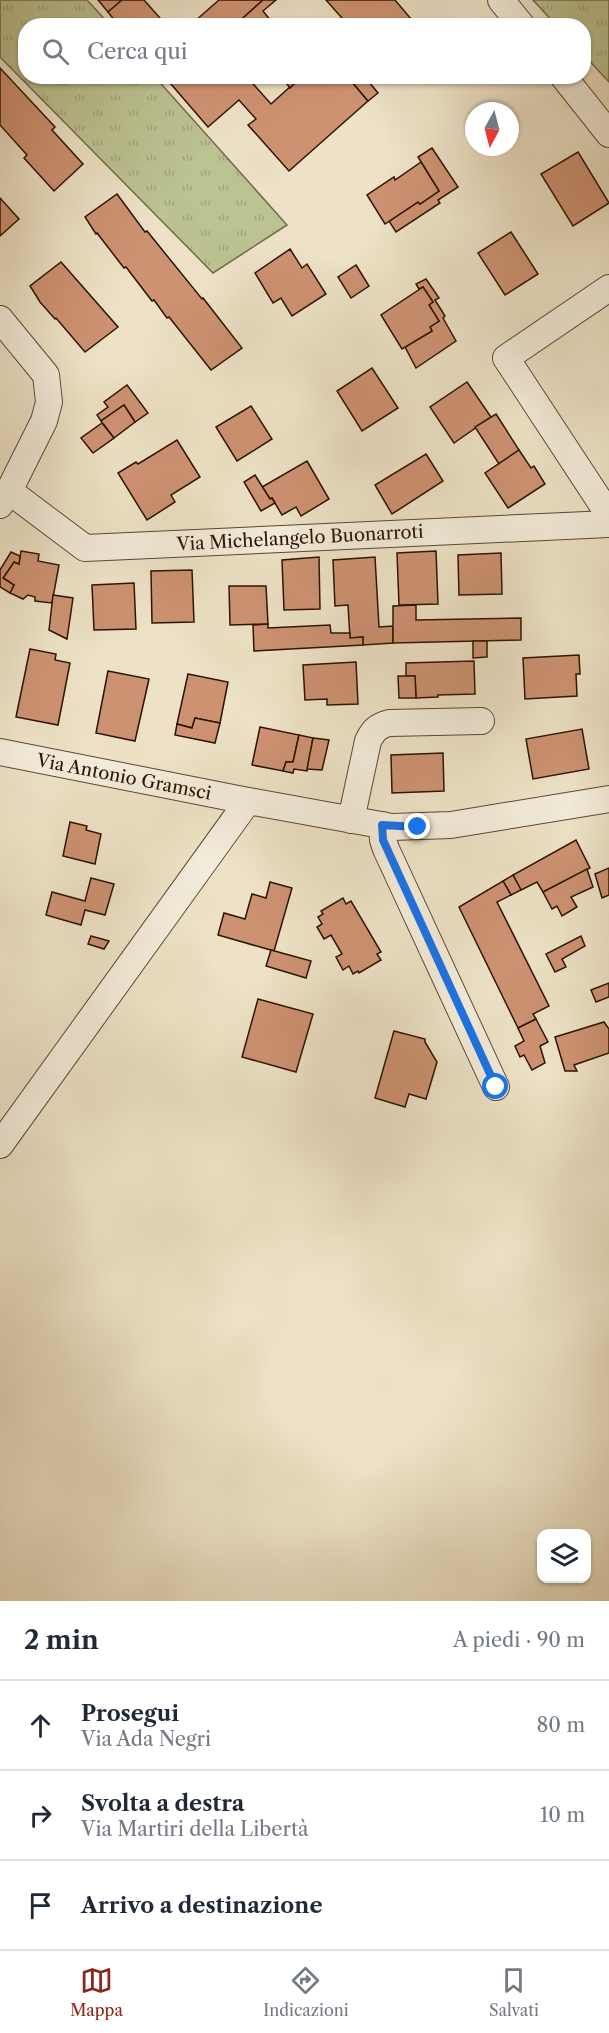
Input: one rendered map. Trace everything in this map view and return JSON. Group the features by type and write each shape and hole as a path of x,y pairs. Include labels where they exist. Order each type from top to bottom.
{"street":[{"path":"501,0 516,18"},
{"path":"569,84 609,134"},
{"path":"609,288 506,358 609,515"},
{"path":"0,319 46,375 49,402 44,421 5,498"},
{"name":"Via Michelangelo Buonarroti","path":"5,498 85,548 609,524"},
{"path":"351,820 368,741 379,725 482,721"},
{"name":"Via Antonio Gramsci","path":"0,752 382,825 418,827 450,825 609,799"},
{"path":"0,1145 248,801"},
{"path":"382,825 386,849 496,1087"}],"green space":[{"path":"0,0 87,0 104,18 18,18 18,75 0,57"},
{"path":"533,0 609,0 609,82 591,63 591,18 550,18"},
{"path":"27,84 161,84 287,225 213,273"}],"building":[{"path":"98,0 122,0 108,12"},
{"path":"122,0 144,0 160,18 113,18 108,12"},
{"path":"219,0 263,0 243,18 198,18"},
{"path":"263,0 276,0 263,11 269,18 243,18"},
{"path":"326,0 395,0 410,18 342,18"},
{"path":"0,68 55,127 52,130 83,164 54,191 24,158 27,155 0,125"},
{"path":"171,84 253,84 271,104 293,84 354,84 368,101 289,171 248,125 256,119 239,100 208,127"},
{"path":"354,84 371,84 378,93 368,101"},
{"path":"432,148 458,187 438,200 440,203 396,232 389,221 439,191 418,157"},
{"path":"578,152 609,203 573,226 541,174"},
{"path":"421,162 439,191 385,224 367,195 394,177 395,180"},
{"path":"117,194 145,232 147,231 242,348 211,370 169,317 167,318 154,300 152,301 126,267 124,268 96,234 85,217"},
{"path":"0,198 19,219 0,236"},
{"path":"511,232 538,274 505,295 478,253"},
{"path":"290,249 302,268 307,264 326,294 292,316 281,298 273,303 255,273"},
{"path":"61,262 118,327 85,352 40,302 30,286"},
{"path":"356,265 369,286 351,298 338,277"},
{"path":"426,279 439,298 435,300 456,341 416,368 405,347 432,331 430,327 439,321 429,305 433,302 423,287 419,289 416,284"},
{"path":"423,287 433,302 429,305 439,321 430,327 432,331 402,349 381,315"},
{"path":"372,368 398,408 362,431 337,391"},
{"path":"467,382 491,417 454,443 430,407"},
{"path":"127,385 148,413 135,422 124,405 101,421 97,415 108,407 104,402"},
{"path":"124,405 135,422 114,438 101,421"},
{"path":"251,406 272,439 237,461 216,427"},
{"path":"496,414 519,450 499,464 475,427"},
{"path":"102,423 114,438 93,453 81,438"},
{"path":"177,440 200,477 171,495 175,502 147,520 118,473 136,462 138,464"},
{"path":"519,450 531,468 534,466 545,484 508,508 485,473"},
{"path":"426,454 443,481 392,514 375,485"},
{"path":"307,461 329,499 301,516 296,507 282,515 262,487"},
{"path":"255,475 275,503 261,511 244,482"},
{"path":"21,551 39,554 38,561 59,565 52,603 35,601 35,597 28,595 23,599 10,593 14,585 3,578 14,562 19,564"},
{"path":"436,551 438,604 399,605 397,553"},
{"path":"11,552 20,556 19,564 14,562 3,578 14,585 10,593 0,587 0,570"},
{"path":"501,553 502,594 459,595 458,555"},
{"path":"319,557 320,609 284,610 282,560"},
{"path":"375,557 379,627 393,626 393,643 363,645 363,637 350,638 348,605 335,606 333,560"},
{"path":"192,570 194,622 152,623 151,571"},
{"path":"134,583 136,629 94,630 92,585"},
{"path":"229,586 266,586 268,624 230,625"},
{"path":"53,595 73,598 67,639 49,630"},
{"path":"416,605 416,620 521,618 521,640 393,643 393,606"},
{"path":"268,624 268,628 330,625 331,633 350,633 350,638 363,637 363,645 254,651 253,625"},
{"path":"473,641 487,641 487,657 473,658"},
{"path":"30,649 56,654 55,660 70,663 58,725 16,717"},
{"path":"579,655 580,674 576,674 577,696 525,699 523,658"},
{"path":"474,661 475,694 416,698 415,676 406,676 406,663"},
{"path":"356,662 358,704 327,705 327,699 305,700 303,665"},
{"path":"108,671 149,679 135,741 96,733"},
{"path":"188,674 228,682 220,723 195,718 192,728 177,724"},
{"path":"398,676 415,676 416,698 399,698"},
{"path":"195,718 220,723 215,743 175,735 177,724 192,728"},
{"path":"260,727 299,735 293,762 286,762 283,771 252,765"},
{"path":"582,729 589,769 533,779 526,739"},
{"path":"299,735 313,738 307,771 294,769 293,773 283,771 286,762 293,762"},
{"path":"313,738 329,740 322,770 307,769"},
{"path":"443,753 444,791 392,793 391,755"},
{"path":"70,822 87,826 86,830 101,834 95,864 63,856"},
{"path":"576,840 590,868 543,892 537,882 521,890 513,875"},
{"path":"609,868 609,895 602,898 595,874"},
{"path":"587,869 593,887 571,897 577,907 562,916 557,906 552,909 543,892"},
{"path":"513,875 521,890 511,895 503,881"},
{"path":"91,878 114,884 105,915 85,910 81,925 46,915 52,892 85,901"},
{"path":"503,881 511,895 497,902 549,1006 533,1014 536,1019 518,1028 459,907"},
{"path":"270,882 292,888 274,951 218,935 224,913 245,919 252,894 266,898"},
{"path":"343,898 346,904 351,901 381,952 377,954 381,960 359,973 358,971 353,974 349,966 343,970 336,957 342,954 331,935 324,939 317,927 322,924 318,917 323,914 321,911"},
{"path":"91,936 109,941 104,949 88,944"},
{"path":"581,936 585,946 562,959 566,967 555,972 546,954"},
{"path":"271,950 311,961 306,978 266,966"},
{"path":"609,983 609,997 596,1002 591,990"},
{"path":"258,999 313,1014 296,1072 242,1057"},
{"path":"536,1019 548,1042 540,1046 545,1063 532,1070 524,1055 520,1057 515,1046 524,1041 518,1028"},
{"path":"604,1022 609,1029 609,1053 574,1065 577,1071 565,1071 555,1037"},
{"path":"394,1031 425,1039 437,1062 426,1099 409,1094 405,1107 375,1098"}],"route":[{"path":"418,827 382,825 383,840 496,1087"}]}
